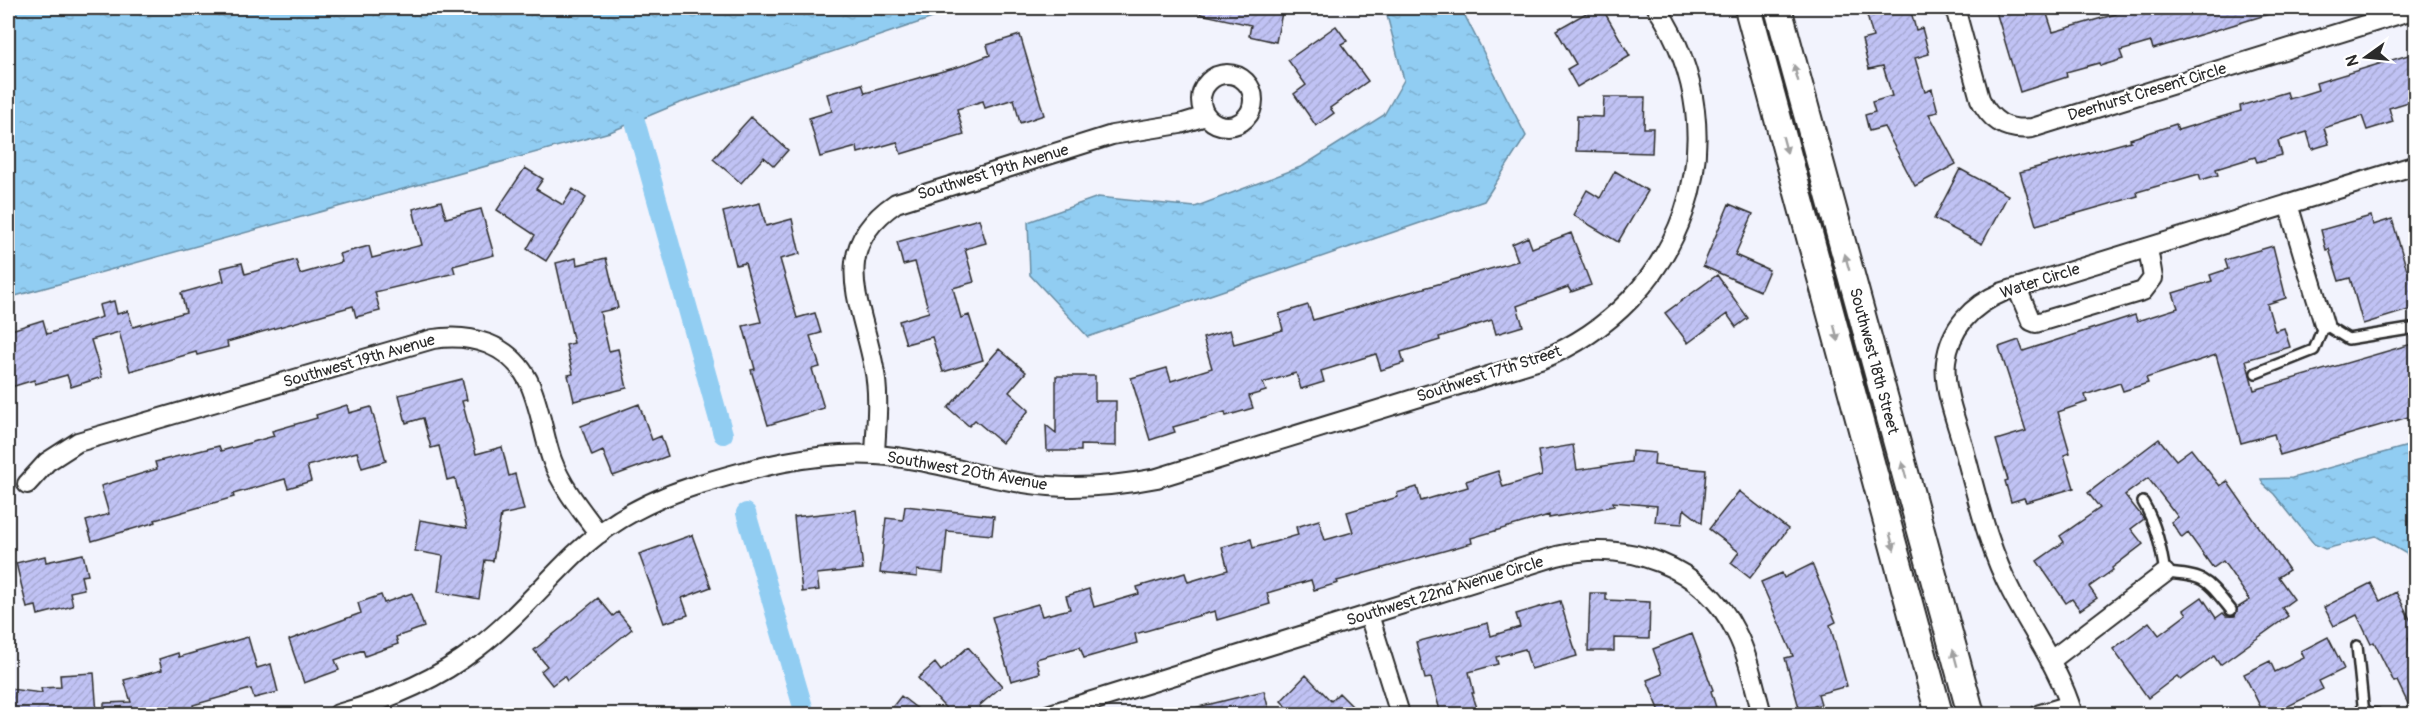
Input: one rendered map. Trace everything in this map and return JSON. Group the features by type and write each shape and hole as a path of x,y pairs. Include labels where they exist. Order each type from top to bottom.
{"main road":[{"name":"Southwest 18th Street","path":"1748,8 1939,714"},
{"name":"Southwest 18th Street","path":"1778,8 1971,714"}],"street":[{"name":"Southwest 17th Street","path":"1410,400 1540,360 1576,344 1609,322 1623,309 1660,263 1685,209 1694,171 1696,132 1688,73 1674,36 1657,8"},
{"name":"Deerhurst Cresent Circle","path":"1955,8 1980,99 1986,111 2000,124 2019,129 2032,128 2415,9"},
{"name":"Southwest 19th Avenue","path":"875,455 877,403 875,371 854,279 855,261 860,243 869,227 881,213 896,202 1112,135 1180,124 1206,116"},
{"name":"Water Circle","path":"2040,714 2071,710 2050,661 2011,591 1993,549 1946,378 1948,350 1964,319 1990,297 2415,165"},
{"path":"2288,204 2324,324"},
{"path":"2017,288 2031,321 2036,323 2143,291 2153,278 2148,248"},
{"name":"Southwest 19th Avenue","path":"27,484 47,462 78,441 433,339 451,336 470,337 487,342 503,351 517,364 527,379 559,476 598,534"},
{"name":"Southwest 20th Avenue","path":"338,714 371,705 443,672 476,650 506,624 598,534 629,514 661,498 694,486 784,462 822,456 875,455 917,459 1012,481 1048,486 1085,488 1121,485 1157,478 1410,400"},
{"name":"Southwest 22nd Avenue Circle","path":"1050,714 1575,552 1603,550 1632,553 1650,558 1684,574 1713,598 1743,646 1762,714"},
{"path":"2050,661 2164,573"},
{"path":"1369,615 1400,714"}],"lane":[{"path":"2256,373 2314,350 2324,324 2348,339 2410,329"},
{"path":"2143,502 2161,546 2164,573 2194,575 2209,584 2230,610"},
{"path":"2357,646 2363,714 2377,714"}],"water":[{"path":"8,8 962,8 677,104 610,132 8,298"},
{"path":"1385,8 1461,8 1526,136 1484,201 1088,337 1030,275 1028,222 1098,197 1195,207 1303,166 1384,115 1404,80"},
{"path":"2415,444 2415,559 2376,536 2325,549 2314,544 2261,479 2292,478"}],"building":[{"path":"1201,8 1283,8 1276,42 1249,36 1251,25 1200,14"},
{"path":"1595,8 1602,8 1630,56 1577,87 1567,69 1576,64 1556,30"},
{"path":"1865,8 1910,8 1916,30 1922,28 1929,54 1915,58 1925,92 1932,89 1938,112 1929,114 1956,164 1915,186 1884,127 1869,131 1865,115 1875,112 1872,102 1892,96 1883,66 1869,69 1862,40 1873,37"},
{"path":"1995,8 2045,8 2053,32 2116,14 2114,8 2278,8 2279,11 2153,49 2151,42 2120,51 2123,59 2066,72 2067,77 2020,92"},
{"path":"1336,26 1347,41 1341,44 1368,81 1330,108 1334,113 1316,126 1294,94 1306,85 1288,60"},
{"path":"1020,35 1044,115 1020,123 1014,99 985,108 983,101 957,109 964,135 901,154 897,142 858,153 857,147 820,157 809,118 832,111 827,94 862,84 865,93 961,66 990,55 987,45"},
{"path":"2415,53 2415,100 2389,108 2393,122 2367,130 2362,116 2324,128 2329,144 2312,149 2307,132 2278,141 2282,155 2257,162 2255,157 2216,169 2218,175 2201,180 2199,174 2137,192 2138,196 2036,225 2020,172 2131,141 2130,139 2176,124 2178,130 2241,111 2240,106 2287,92 2289,99 2318,90 2316,83"},
{"path":"1604,97 1645,97 1644,128 1653,128 1652,153 1576,151 1577,116 1603,117"},
{"path":"751,117 788,150 774,166 764,157 741,183 713,159"},
{"path":"525,168 543,179 536,189 563,205 573,189 586,198 546,261 527,249 535,235 497,210"},
{"path":"1960,169 2008,195 1982,244 1934,219"},
{"path":"1615,171 1648,191 1618,242 1573,215 1587,190 1600,198"},
{"path":"441,201 446,218 481,209 494,255 453,266 455,273 375,292 380,311 356,317 353,306 227,342 228,347 197,355 196,352 130,371 119,332 91,340 102,377 71,387 67,375 35,384 34,380 8,388 8,331 43,320 47,334 102,317 99,305 114,301 117,314 128,311 133,327 186,312 181,293 224,281 221,268 242,263 245,274 296,260 300,274 342,262 339,254 369,246 372,258 422,245 413,209"},
{"path":"760,203 766,226 792,219 800,254 780,259 797,318 815,313 821,333 810,336 820,367 812,369 824,408 768,425 751,370 755,369 743,326 761,322 745,263 736,265 723,212"},
{"path":"1729,204 1753,214 1735,255 1769,270 1760,291 1703,266"},
{"path":"2371,216 2373,225 2392,219 2407,270 2415,267 2415,308 2363,324 2350,278 2339,281 2329,249 2326,250 2321,230"},
{"path":"979,219 986,243 965,249 974,282 953,288 961,318 969,315 983,360 943,372 932,337 906,344 899,321 929,312 915,262 903,265 897,242"},
{"path":"1571,233 1591,285 1571,292 1568,287 1517,306 1523,326 1496,334 1492,320 1401,352 1404,363 1381,370 1376,354 1321,371 1324,382 1301,389 1296,373 1263,383 1266,391 1249,396 1253,408 1226,416 1225,412 1173,427 1175,432 1150,440 1131,378 1167,368 1171,381 1212,368 1203,338 1230,330 1234,344 1283,330 1279,314 1308,305 1313,320 1518,261 1512,244 1528,237 1532,248"},
{"path":"2273,246 2286,298 2267,304 2275,331 2284,328 2290,347 2246,360 2254,390 2415,343 2415,415 2280,455 2274,434 2241,443 2216,355 2146,378 2148,383 2123,391 2120,383 2085,395 2087,402 2058,412 2070,453 2064,455 2074,488 2026,502 2024,498 2011,502 2005,481 2008,480 1996,440 2026,431 1999,347 2019,340 2023,351 2135,315 2137,321 2178,308 2173,293 2212,281 2210,275 2228,269 2225,260"},
{"path":"576,258 577,265 606,258 618,308 600,312 609,351 618,349 627,388 574,401 568,375 573,374 566,345 574,343 556,263"},
{"path":"1717,275 1748,318 1736,327 1727,314 1688,343 1665,313"},
{"path":"999,349 1026,372 1009,392 1029,410 1002,443 975,420 969,426 948,408"},
{"path":"1056,376 1095,376 1095,401 1116,401 1116,446 1081,445 1081,451 1047,451 1046,425 1056,433"},
{"path":"462,379 467,400 462,401 476,454 502,447 509,476 515,474 524,510 501,515 493,561 485,560 479,599 438,592 443,556 415,551 420,520 467,528 455,478 447,480 439,446 431,448 423,418 406,423 399,395"},
{"path":"639,404 652,440 661,436 668,456 613,476 603,451 592,456 581,426"},
{"path":"347,405 349,413 371,407 386,461 362,468 357,452 307,466 311,481 288,488 285,479 92,541 86,521 109,514 101,486 157,469 155,462 219,446 221,451 274,436 272,431 317,418 316,415"},
{"path":"2159,439 2176,460 2191,449 2220,486 2227,481 2289,570 2278,577 2294,599 2282,608 2288,616 2220,665 2214,656 2181,680 2177,676 2148,698 2113,649 2149,622 2159,635 2187,614 2184,610 2202,597 2216,618 2223,613 2226,616 2235,616 2237,608 2250,600 2223,561 2213,568 2188,533 2182,538 2171,522 2178,517 2148,478 2125,495 2144,519 2131,529 2143,544 2089,587 2097,598 2080,610 2072,599 2066,603 2037,561 2064,542 2060,536 2100,508 2088,493"},
{"path":"1573,445 1577,470 1631,462 1632,451 1655,453 1654,465 1706,470 1702,523 1684,509 1682,524 1655,522 1657,506 1613,502 1614,506 1549,518 1549,515 1471,538 1472,543 1337,581 1338,583 1314,590 1311,580 1267,593 1270,604 1217,620 1215,611 1135,634 1137,643 1084,658 1080,647 1036,659 1040,673 1011,681 992,617 1038,604 1042,616 1070,609 1066,596 1089,589 1094,607 1139,594 1137,587 1185,573 1188,582 1228,570 1222,547 1251,539 1253,548 1298,535 1296,527 1319,520 1325,540 1353,532 1347,512 1398,497 1397,493 1417,487 1421,501 1468,487 1466,481 1498,471 1503,487 1542,475 1538,451"},
{"path":"1739,491 1788,529 1750,578 1731,563 1739,552 1709,529"},
{"path":"905,506 994,516 992,535 947,531 943,573 917,570 917,577 880,573 886,518 903,520"},
{"path":"856,510 863,569 817,574 819,590 802,592 794,517"},
{"path":"692,535 711,587 682,598 688,615 664,623 639,554"},
{"path":"83,554 88,575 81,576 84,589 70,592 73,606 38,615 36,606 27,608 16,563 45,556 46,562"},
{"path":"1812,564 1836,622 1830,625 1847,686 1818,694 1821,704 1800,711 1785,658 1793,656 1761,582 1782,573 1784,578"},
{"path":"2371,583 2380,601 2396,592 2411,621 2415,619 2415,634 2408,638 2415,652 2415,714 2397,681 2394,682 2374,642 2371,644 2357,615 2334,626 2324,607"},
{"path":"412,593 424,627 396,637 398,644 365,656 363,650 335,660 339,670 304,683 289,640 361,613 358,603 381,595 384,603"},
{"path":"1590,593 1606,593 1606,600 1650,602 1649,639 1614,638 1614,651 1588,651"},
{"path":"598,598 613,616 618,612 632,629 567,681 564,676 552,685 541,671 547,666 534,650"},
{"path":"1560,601 1577,656 1531,669 1525,649 1496,657 1498,664 1469,672 1474,693 1472,693 1479,714 1441,714 1431,678 1425,679 1416,642 1488,623 1491,636 1520,627 1516,614"},
{"path":"1692,634 1713,690 1711,691 1718,714 1661,714 1647,680 1662,674 1653,649"},
{"path":"248,637 257,668 271,664 278,692 254,698 251,689 193,705 195,714 172,714 171,711 159,714 104,714 104,703 131,702 124,680 162,670 159,659 178,653 179,657"},
{"path":"2328,637 2344,669 2319,681 2323,689 2284,708 2287,714 2264,714 2244,674 2270,661 2275,672 2304,658 2301,651"},
{"path":"968,647 1002,686 979,706 981,708 974,714 951,714 918,678 935,663 941,671"},
{"path":"94,673 97,714 8,714 10,689 42,693 41,688 61,687 60,675"},
{"path":"1306,675 1331,701 1339,693 1360,714 1294,714 1281,701"},
{"path":"1264,691 1270,714 1191,714 1190,709"},
{"path":"901,696 924,714 887,714"}],"waterway":[{"path":"635,121 723,434"},
{"path":"746,513 805,714"}]}
